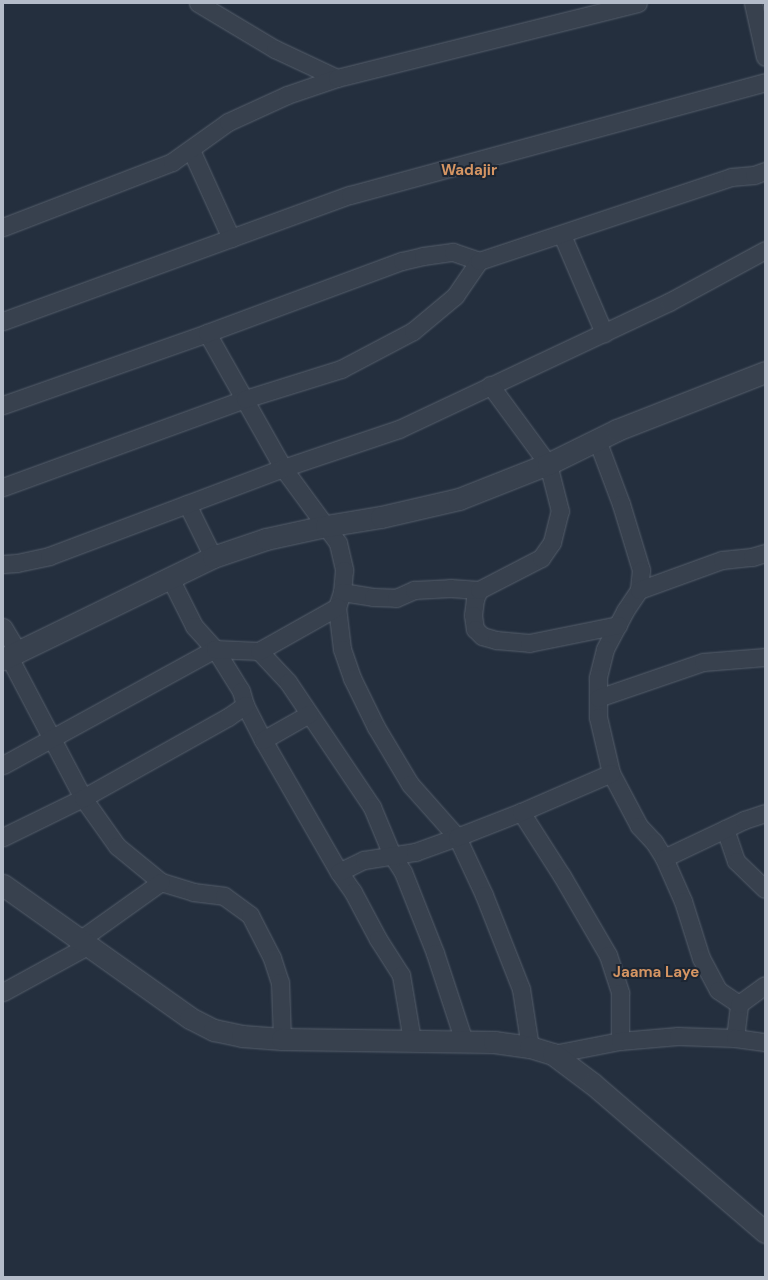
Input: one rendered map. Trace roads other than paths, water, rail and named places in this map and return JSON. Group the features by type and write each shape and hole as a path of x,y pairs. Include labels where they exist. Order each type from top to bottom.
{"street":[{"path":"198,3 275,49 337,78"},
{"path":"3,227 172,162 191,150 228,122 287,95 337,78 638,3"},
{"path":"753,3 765,57"},
{"path":"3,321 350,195 765,82"},
{"path":"191,150 231,238"},
{"path":"3,405 208,333 402,261 423,256 453,252 479,261 562,235 731,177 754,175 765,171"},
{"path":"562,235 604,333"},
{"path":"3,564 17,563 49,556 283,468 398,429 676,299 765,250"},
{"path":"3,487 245,399 341,369 413,331 455,296 479,261"},
{"path":"208,333 283,468 338,543 344,570 340,599 342,649 352,678 376,727 410,784 457,837 484,895 521,989 530,1047"},
{"path":"10,656 213,557 266,540 326,526 381,517 460,499 548,464 617,430 765,372"},
{"path":"3,765 215,649 258,651 340,599 373,597 396,598 414,590 450,588 479,590 541,558 552,542 560,511 548,464 490,386"},
{"path":"597,440 621,504 641,570 639,590 625,611 605,648 598,678 598,717 611,773 639,826 654,842 664,858 683,901 701,958 718,990 739,1004"},
{"path":"188,504 213,557"},
{"path":"639,590 722,560 752,557 765,553"},
{"path":"170,578 194,626 215,649 241,691 245,706 263,740 378,939 401,975 412,1040"},
{"path":"479,590 474,604 473,615 475,629 482,636 496,640 529,643 618,625"},
{"path":"3,627 10,656 52,739 83,798 118,846 161,882 193,892 224,896 250,915 272,958 280,982 282,1039"},
{"path":"258,651 288,682 372,807 392,855 403,872 435,953 464,1041"},
{"path":"598,698 703,662 765,658"},
{"path":"3,837 83,798 178,746 245,706"},
{"path":"263,740 309,714"},
{"path":"339,872 364,860 415,852 457,837 521,812 611,773"},
{"path":"521,812 562,876 608,955 620,993 620,1041"},
{"path":"664,858 725,829 765,813"},
{"path":"725,829 736,861 758,876 765,889"},
{"path":"3,992 85,942 161,882"},
{"path":"5,889 85,942 190,1018 214,1030 242,1036 282,1039 494,1042 530,1047 553,1054 593,1084 762,1226"},
{"path":"735,1038 739,1004 765,985"},
{"path":"553,1054 620,1041 678,1036 735,1038 765,1042"}],"district":[{"name":"Wadajir","path":"469,171"},
{"name":"Jaama Laye","path":"656,973"}]}
